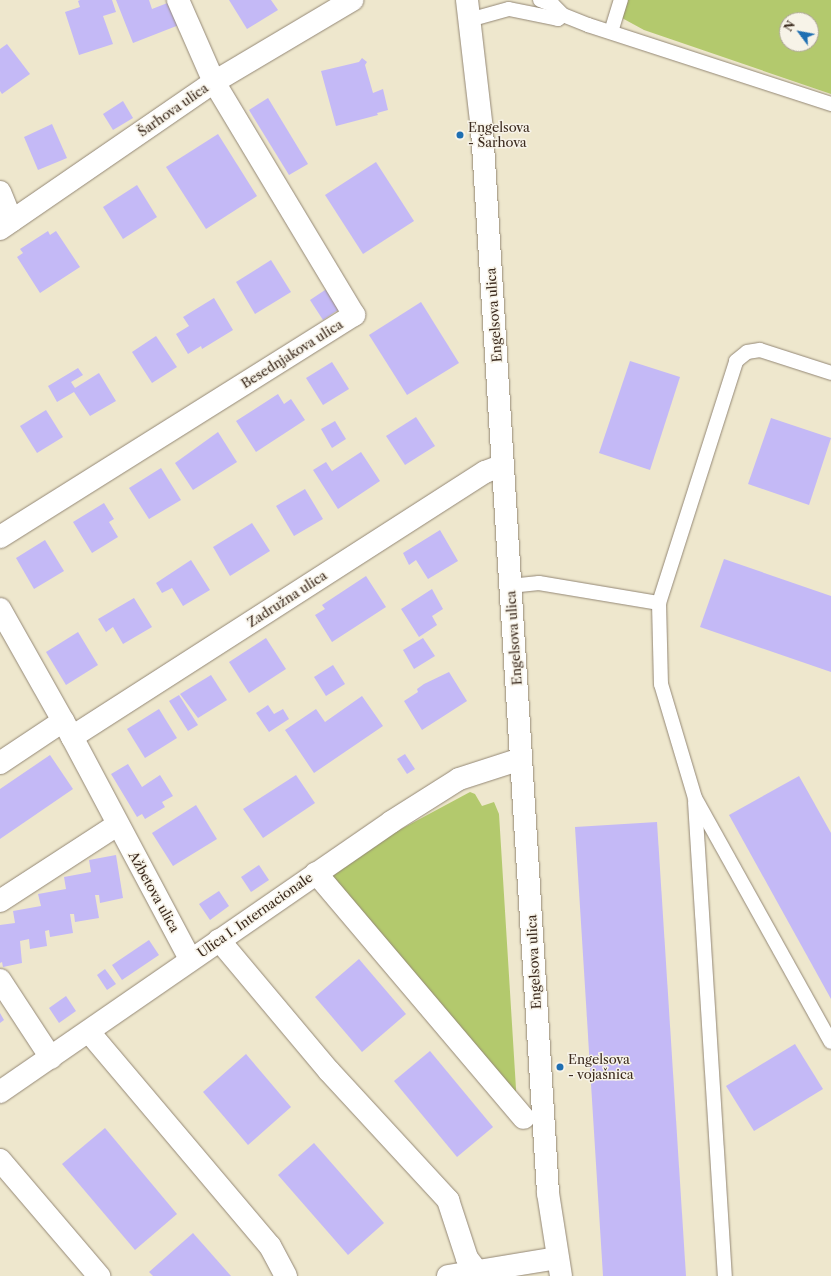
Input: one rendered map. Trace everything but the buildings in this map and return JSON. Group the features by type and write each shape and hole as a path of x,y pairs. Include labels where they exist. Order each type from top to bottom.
{"street":[{"path":"178,0 214,82"},
{"name":"Šarhova ulica","path":"6,225 214,82 352,0"},
{"name":"Engelsova ulica","path":"468,10 482,129 548,1193 559,1267"},
{"name":"Besednjakova ulica","path":"0,537 354,315 214,82"},
{"path":"0,192 6,225"},
{"name":"Zadružna ulica","path":"68,728 485,472 503,465"},
{"name":"Ažbetova ulica","path":"0,609 68,728 117,825 190,959"},
{"path":"0,763 68,728"},
{"name":"Ulica I. Internacionale","path":"0,1092 89,1032 190,959 316,873 459,779 522,759"},
{"path":"0,901 117,825"},
{"path":"316,873 524,1118"},
{"path":"219,940 329,1071 448,1200 467,1258 476,1270"},
{"path":"0,980 51,1058"},
{"path":"89,1032 270,1246 286,1276"},
{"path":"0,1160 98,1276"},
{"path":"448,1276 476,1270 559,1267"}],"lane":[{"path":"540,0 553,5 563,15 831,104"},
{"path":"611,32 621,0"},
{"path":"468,10 509,9 558,19 563,15"},
{"path":"831,373 760,350 747,352 736,361 659,603 661,684 695,798 831,1042"},
{"path":"510,586 539,583 659,603"},
{"path":"695,798 725,1276"}],"green space":[{"path":"628,0 831,0 831,94 644,30 622,18"},
{"path":"470,792 475,794 482,806 494,802 499,814 517,1105 326,879 390,835"}],"place":[{"name":"Engelsova - Šarhova","path":"460,135"},
{"name":"Engelsova - vojašnica","path":"560,1067"}]}
